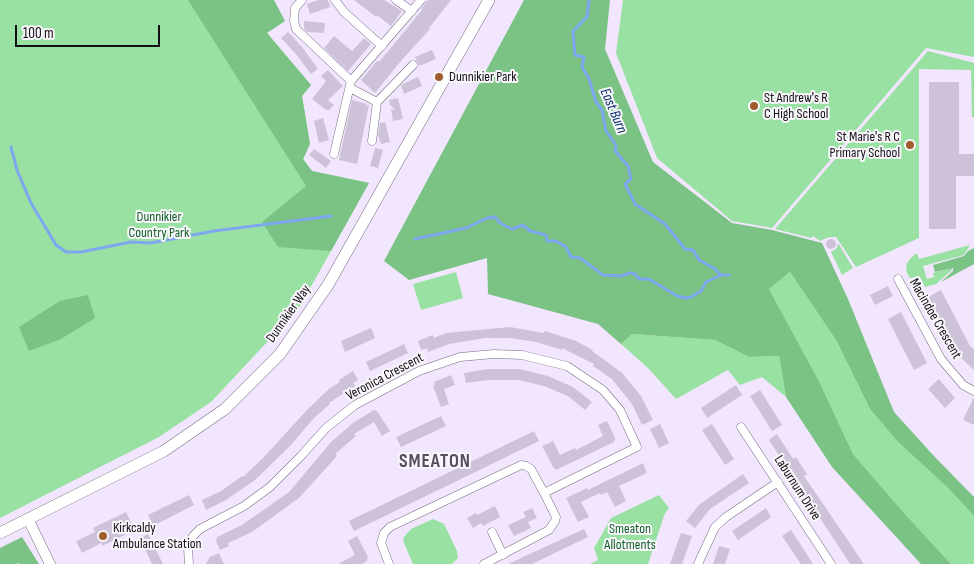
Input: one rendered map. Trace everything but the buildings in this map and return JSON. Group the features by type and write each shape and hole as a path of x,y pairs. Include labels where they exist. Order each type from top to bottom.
{"main road":[{"name":"Dunnikier Way","path":"0,533 164,451 225,409 280,354 328,285 489,0"}],"street":[{"path":"302,0 295,8 294,21 296,30 350,84 377,102"},
{"path":"335,0 344,12 382,46"},
{"path":"396,0 412,11"},
{"path":"334,154 350,84 421,0"},
{"path":"372,141 377,102 413,65"},
{"name":"Macindoe Crescent","path":"898,278 941,359 964,385 974,391"},
{"name":"Veronica Crescent","path":"189,564 188,548 193,536 244,506 270,487 326,428 355,405 419,371 460,358 494,354 522,355 567,366 603,390 620,410 637,447 544,493"},
{"name":"Laburnum Drive","path":"740,427 832,564"},
{"path":"389,564 381,543 384,533 390,527 521,465 532,469 556,516 552,526 549,530 503,555 495,562 484,564"},
{"path":"698,564 715,527 726,517 778,482"},
{"path":"28,519 50,564"},
{"path":"492,532 503,555"}],"green space":[{"name":"Dunnikier Country Park","path":"0,0 266,0 267,33 311,85 302,96 310,144 303,159 312,171 369,183 299,308 211,402 159,437 0,518"},
{"path":"188,0 274,0 285,21 267,33 311,85 302,96 310,144 303,159 312,171 369,183 331,251 278,247 262,222 306,186"},
{"path":"524,0 610,0 605,49 653,162 732,223 772,230 822,243 848,299 894,412 974,497 974,516 948,488 897,441 870,409 836,340 790,272 769,289 819,381 853,454 951,564 921,564 832,467 786,397 779,356 749,357 715,340 632,334 621,344 598,324 488,294 487,258 409,280 384,261"},
{"name":"St Andrew's R C High School","path":"623,0 974,0 974,57 926,48 772,228 732,221 657,158 616,53"},
{"path":"928,51 974,63 974,117 972,117 971,70 919,69 919,238 856,267 836,237 829,237 820,241 813,236 811,238 775,229"},
{"path":"838,243 853,268 842,275 831,252 837,248"},
{"path":"970,245 964,255 923,266 927,279 934,277 933,273 952,268 936,284 925,287 920,277 910,278 907,273 906,266 915,254 917,254 919,259"},
{"path":"974,248 974,264 941,282 953,271 953,268 935,272 933,265 964,256"},
{"path":"456,272 463,298 421,310 413,284"},
{"path":"790,272 836,340 870,409 897,441 948,488 974,516 974,564 951,564 853,454 819,381 769,289"},
{"path":"88,295 95,318 61,339 29,351 19,327 60,301"},
{"path":"632,334 715,340 749,357 779,356 786,397 762,377 740,385 728,370 676,399 648,368 621,344"},
{"name":"Smeaton Allotments","path":"659,495 669,508 665,513 648,564 590,564 598,560 594,548 611,518"},
{"path":"433,519 444,524 457,551 458,558 452,564 413,564 403,538 411,529"},
{"path":"22,537 39,564 0,564 0,548"}],"waterway":[{"name":"East Burn","path":"589,0 587,17 573,31 575,55 584,57 582,67 589,79 596,102 602,110 606,131 616,145 615,151 628,166 631,179 625,184 635,204 665,224 685,249 693,250 699,260 715,269 721,275"},
{"path":"11,147 17,170 31,203 56,245 66,252 81,252 131,242 151,243 214,231 331,216"},
{"path":"415,239 466,228 487,218 495,217 500,223 512,229 523,225 530,231 546,235 547,241 556,241 566,247 571,257 580,258 603,275 621,276 630,273 635,274 639,279 649,279 677,296 691,297 701,291 706,282 721,275 729,275"}],"place":[{"name":"Dunnikier Park","path":"439,77"},
{"name":"St Andrew's R C High School","path":"754,106"},
{"name":"St Marie's R C Primary School","path":"910,145"},
{"name":"Kirkcaldy Ambulance Station","path":"103,536"}],"district":[{"name":"SMEATON","path":"435,462"}]}
